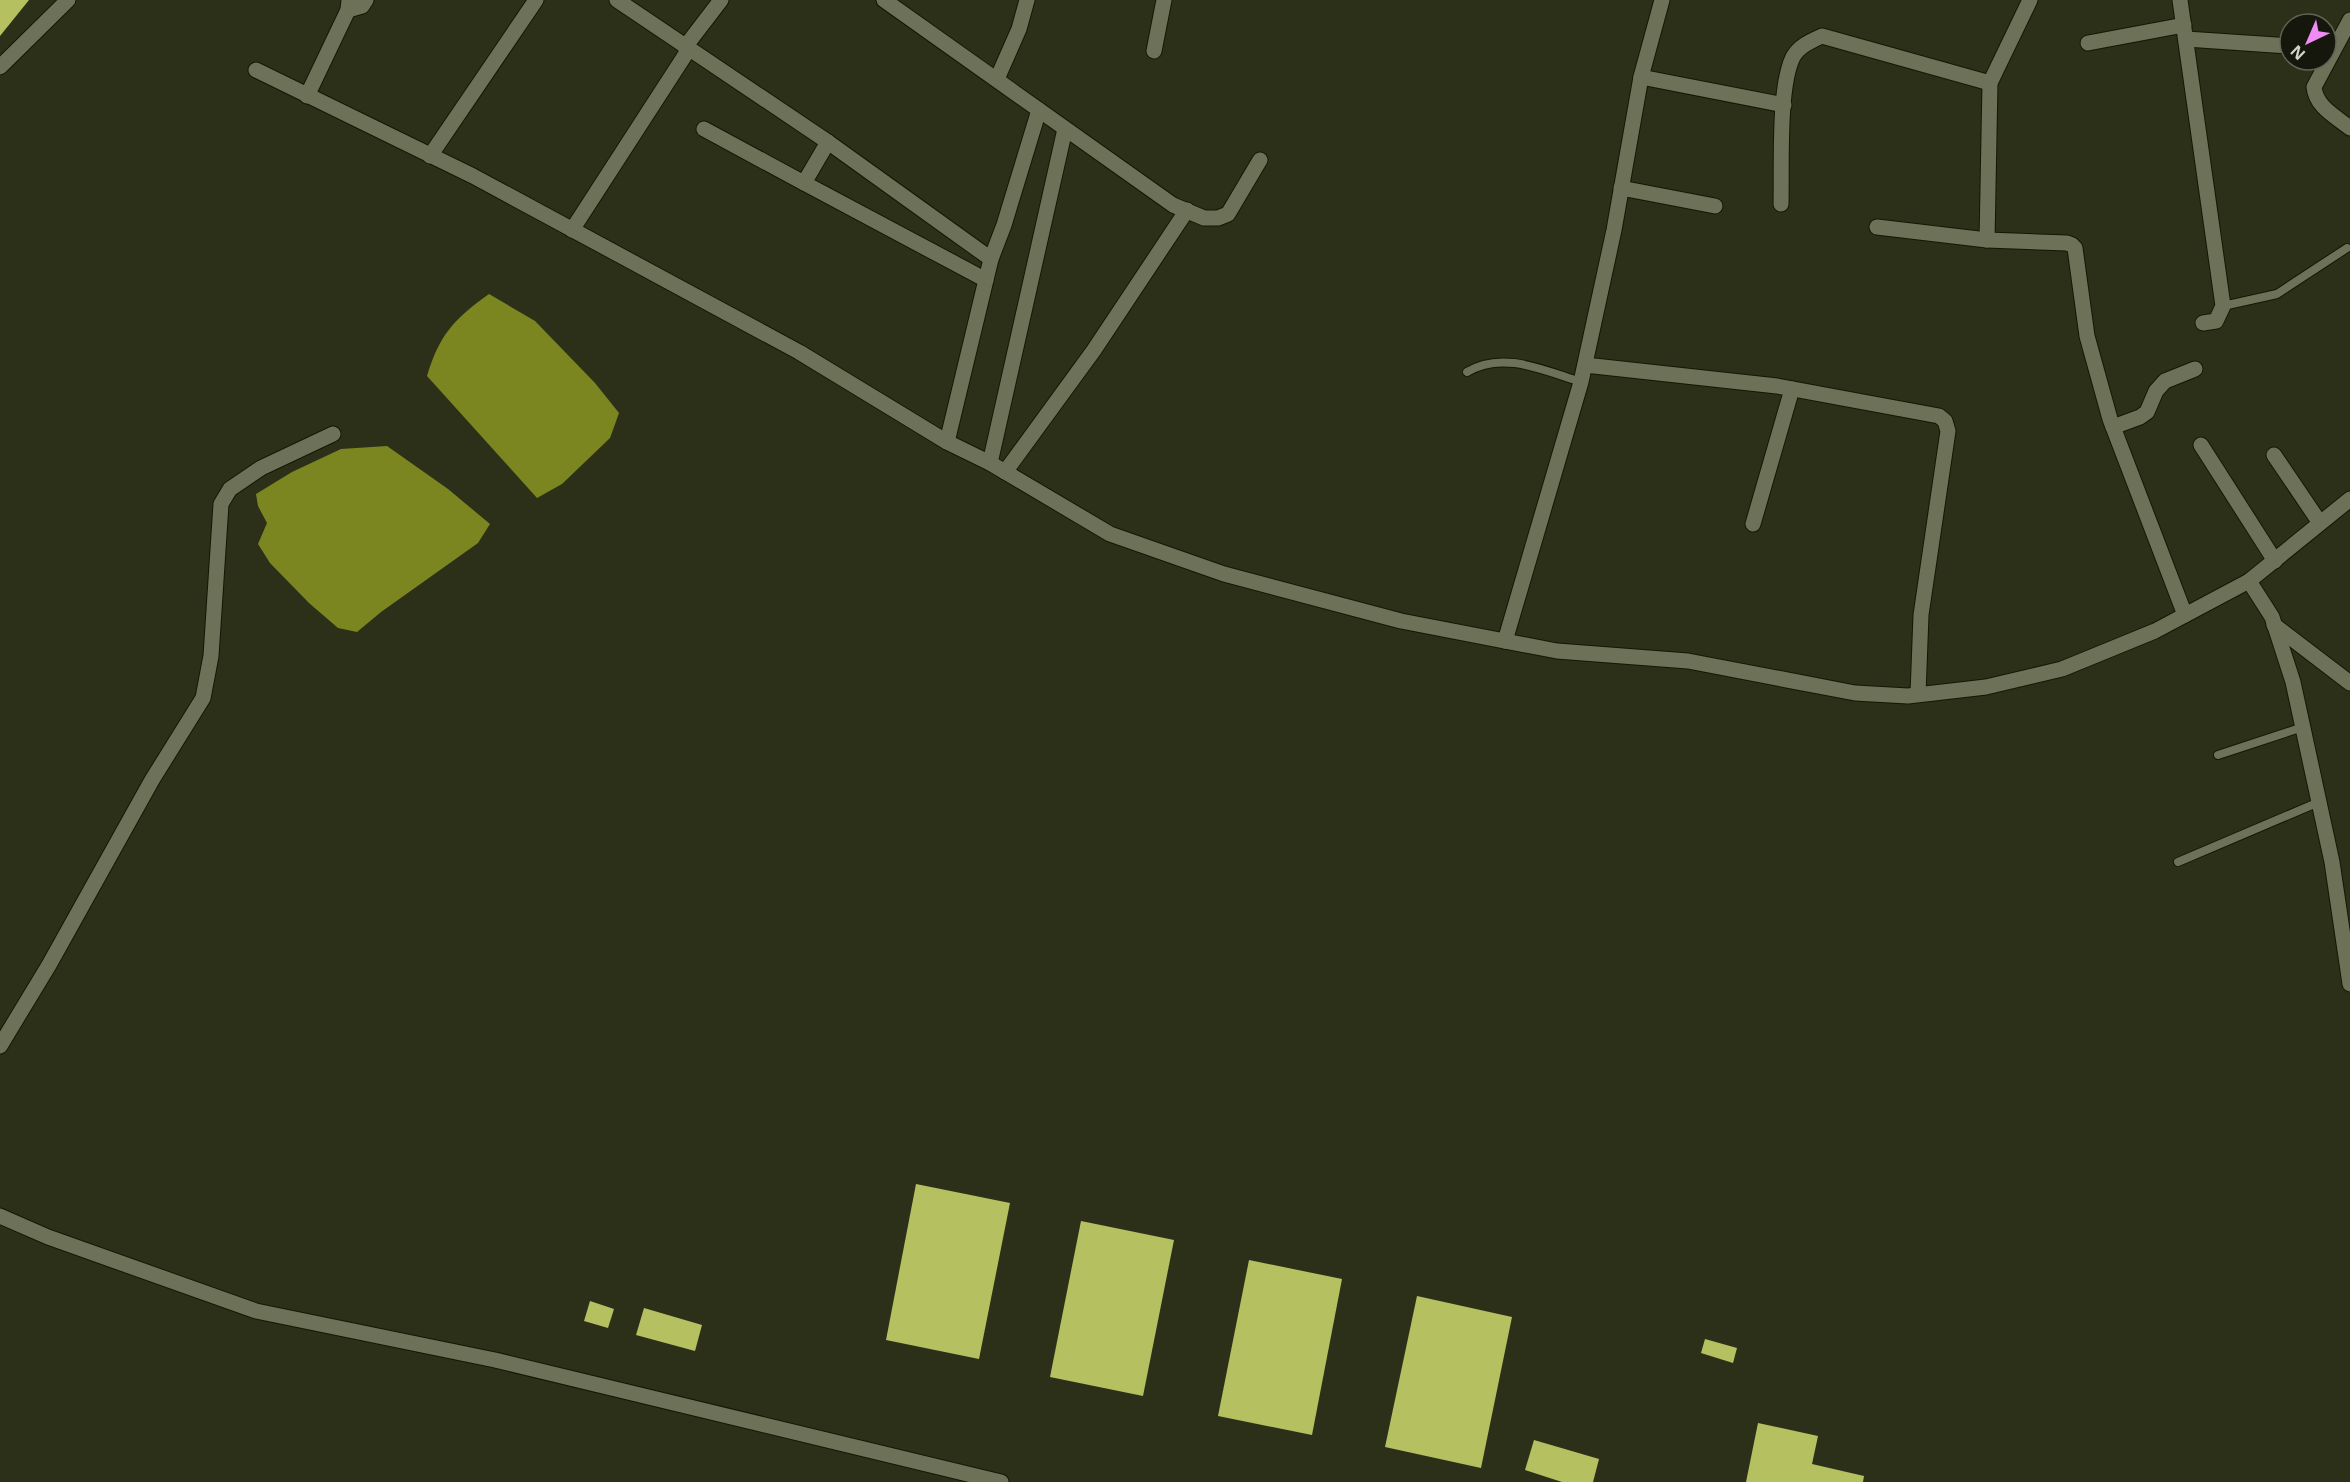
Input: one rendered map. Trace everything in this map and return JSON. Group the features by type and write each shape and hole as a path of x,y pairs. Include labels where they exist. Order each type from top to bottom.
{"street":[{"path":"0,67 68,0"},
{"path":"307,96 349,5 362,6 366,0"},
{"path":"430,156 536,0"},
{"path":"617,0 828,142 990,259"},
{"path":"572,230 687,48 721,0"},
{"path":"884,0 1173,205 1204,218 1218,218 1228,214 1260,160"},
{"path":"997,79 1019,29 1027,0"},
{"path":"1154,51 1164,0"},
{"path":"1505,641 1585,366 1641,77 1662,0"},
{"path":"1987,240 1990,83 2030,0"},
{"path":"2180,0 2223,306 2217,321 2203,323"},
{"path":"2338,37 2350,20"},
{"path":"2088,43 2185,32 2278,44"},
{"path":"1781,204 1785,82 1793,57 1804,44 1822,36 1990,83"},
{"path":"256,70 473,176 799,352 947,442 990,463 1110,534 1224,574 1401,621 1557,651 1688,661 1855,693 1908,696 1986,687 2062,669 2156,631 2249,581 2350,498"},
{"path":"2320,72 2314,87 2314,95 2321,105 2350,128"},
{"path":"1641,77 1784,105"},
{"path":"947,442 990,259 1004,225 1039,110"},
{"path":"704,129 986,280"},
{"path":"990,463 1065,129"},
{"path":"804,183 828,142"},
{"path":"1621,188 1715,206"},
{"path":"1005,472 1094,350 1187,210"},
{"path":"1877,227 1987,240 2072,244 2075,248 2087,336 2113,427 2185,615"},
{"path":"1585,366 1792,389 1938,416 1945,421 1948,431 1921,615 1918,694"},
{"path":"2113,427 2147,412 2156,391 2165,381 2195,369"},
{"path":"1754,524 1792,389"},
{"path":"0,1046 50,965 152,780 203,698 211,656 221,504 230,489 261,468 333,434"},
{"path":"2201,446 2276,561"},
{"path":"2274,455 2320,523"},
{"path":"2249,581 2272,617 2293,682 2332,862 2350,984"},
{"path":"2274,625 2350,683"},
{"path":"0,1216 48,1237 256,1311 495,1360 1001,1482"}],"lane":[{"path":"2223,306 2277,294 2347,248"},
{"path":"1467,372 1479,365 1510,361 1581,382"},
{"path":"2218,755 2303,727"},
{"path":"2178,862 2319,802"}],"shaded area":[{"path":"489,294 535,321 595,383 619,413 610,438 562,484 537,498 427,376 443,338 467,311"},
{"path":"387,446 448,489 490,524 478,543 381,612 357,632 338,628 309,603 270,563 258,544 267,523 258,506 256,494 292,472 341,449"}],"building":[{"path":"0,0 29,0 0,36"},
{"path":"916,1184 1010,1203 979,1359 886,1340"},
{"path":"1081,1221 1174,1240 1143,1396 1050,1377"},
{"path":"1249,1260 1342,1279 1312,1435 1218,1416"},
{"path":"1417,1296 1512,1317 1481,1468 1385,1447"},
{"path":"590,1301 614,1309 608,1328 584,1321"},
{"path":"644,1308 702,1325 695,1351 636,1335"},
{"path":"1705,1339 1737,1348 1733,1363 1701,1353"},
{"path":"1758,1423 1818,1436 1812,1464 1864,1476 1863,1482 1746,1482"},
{"path":"1534,1440 1599,1459 1593,1482 1562,1482 1525,1470"}]}
